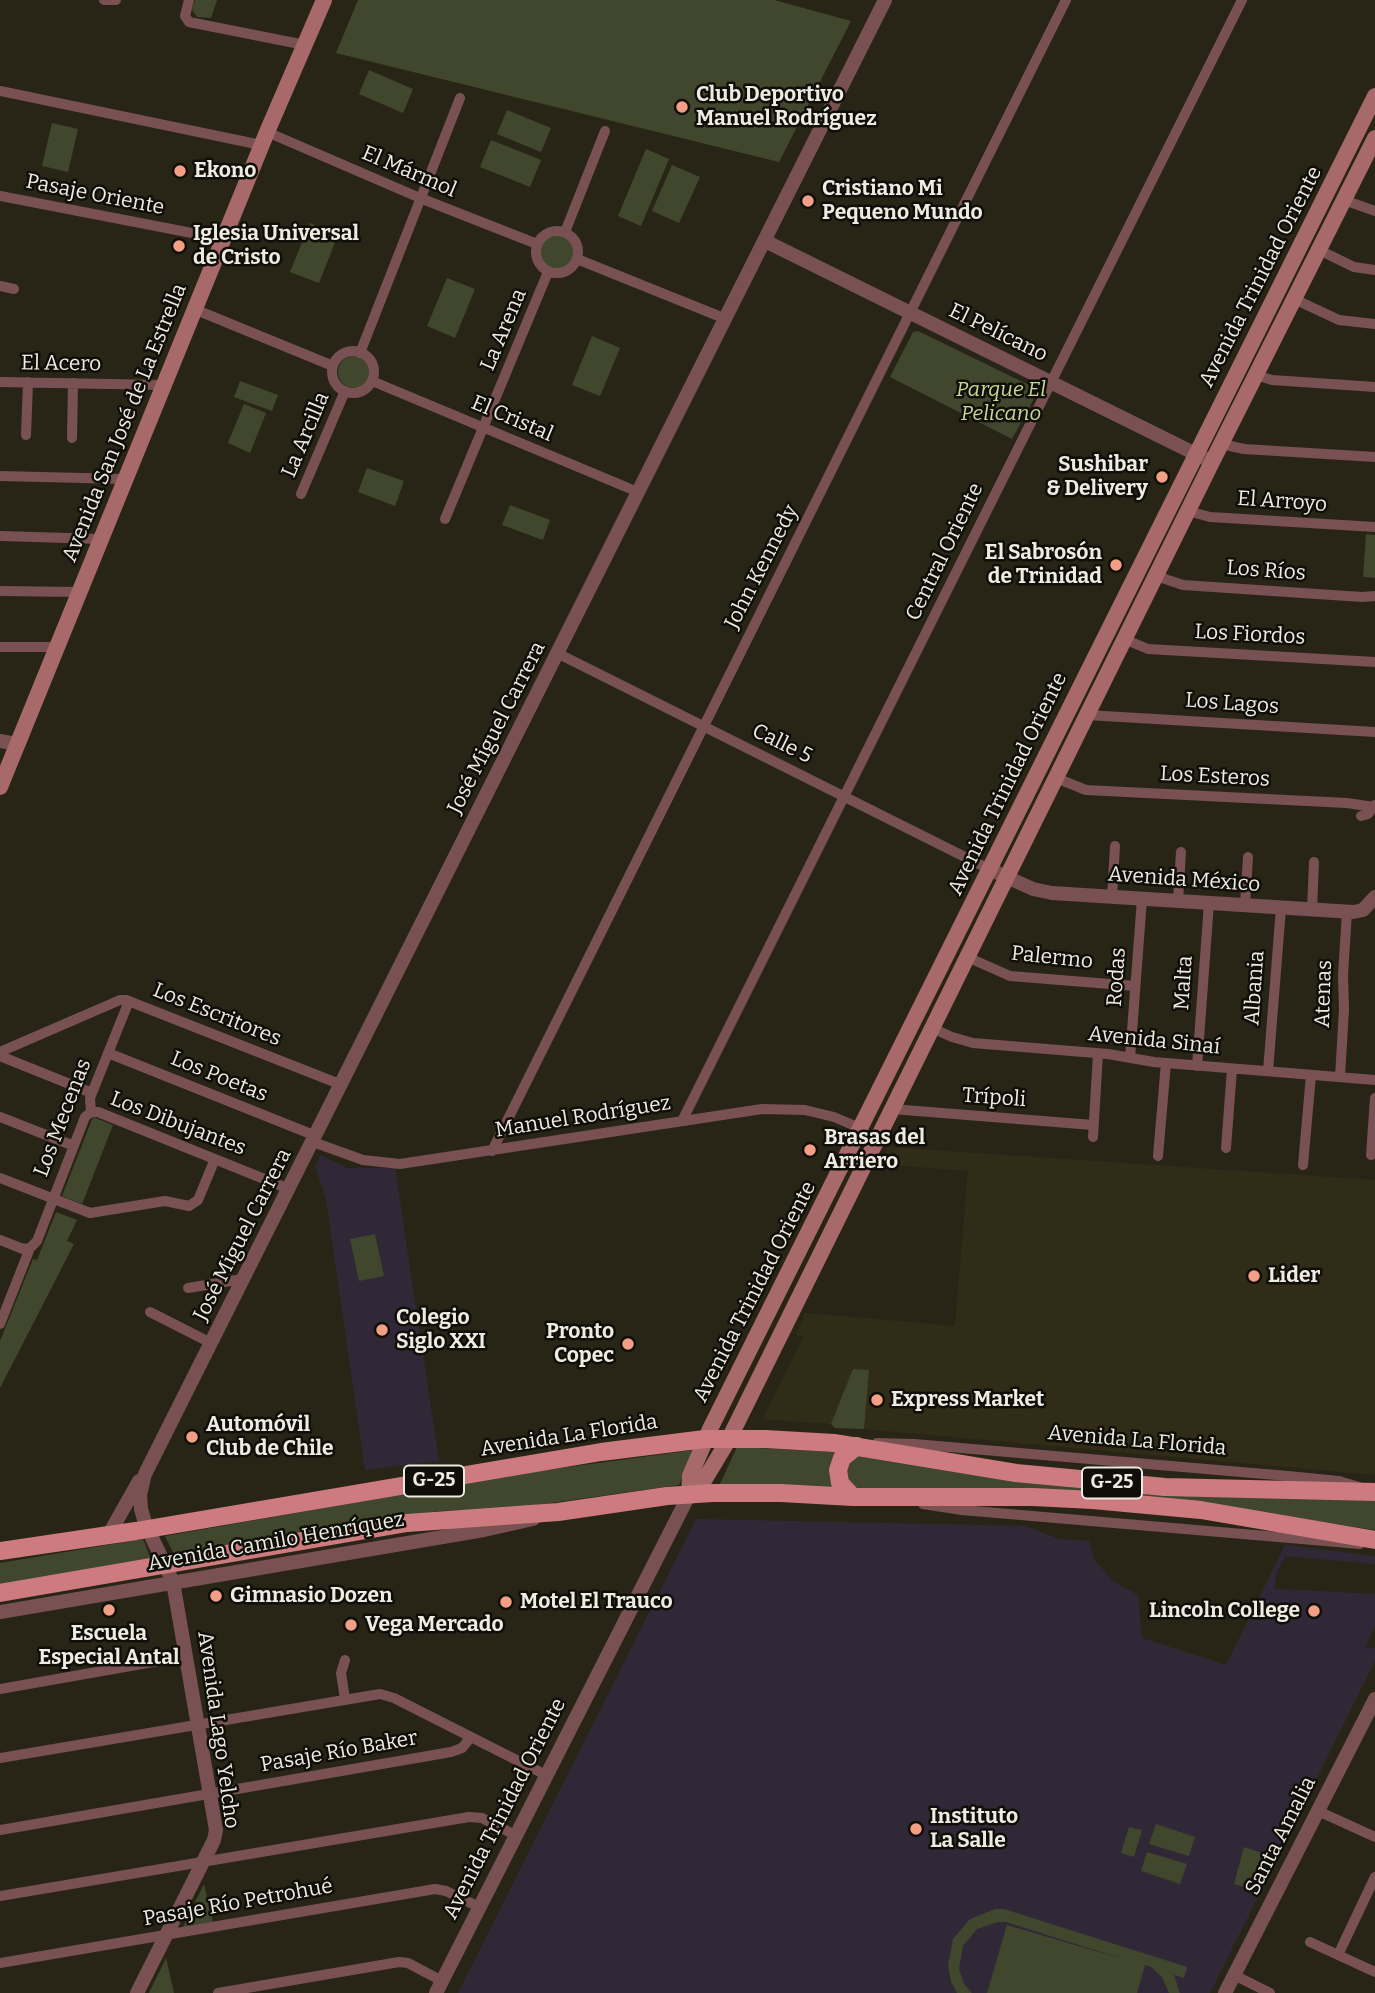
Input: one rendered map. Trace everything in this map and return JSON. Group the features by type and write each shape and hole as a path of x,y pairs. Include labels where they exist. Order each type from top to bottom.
{"main road":[{"name":"Avenida San José de La Estrella","path":"0,787 8,742 56,647 264,139 324,0"},
{"name":"Avenida Trinidad Oriente","path":"689,1495 690,1476 705,1439 1375,96"},
{"name":"Avenida Trinidad Oriente","path":"689,1495 705,1479 729,1439 1221,443 1375,138"},
{"name":"Avenida La Florida","path":"0,1551 148,1529 601,1452 705,1439 788,1440 857,1446 1004,1471 1194,1489 1372,1492"},
{"path":"853,1497 844,1489 838,1470 846,1452 857,1446"},
{"name":"G-25","path":"689,1495 781,1493 853,1497 1033,1497 1120,1502 1201,1510 1375,1542"},
{"name":"Avenida Camilo Henríquez","path":"0,1593 407,1523 558,1512 689,1495"},
{"path":"0,1604 30,1587"}],"street":[{"path":"104,0 116,0"},
{"path":"189,0 186,13 187,20 192,23 304,45"},
{"name":"José Miguel Carrera","path":"108,1535 145,1474 315,1139 885,0"},
{"name":"John Kennedy","path":"492,1151 1066,0"},
{"name":"Central Oriente","path":"682,1121 1242,0"},
{"name":"El Mármol","path":"0,92 264,139 537,244"},
{"path":"360,353 460,98"},
{"path":"565,232 605,131"},
{"name":"Pasaje Oriente","path":"0,196 223,239"},
{"path":"1344,200 1375,211"},
{"path":"565,232 577,245 577,259 574,265 563,273 548,272 539,264 537,244 547,233 565,232"},
{"name":"El Pelícano","path":"765,241 1212,463"},
{"path":"1319,250 1354,267 1375,270"},
{"path":"577,259 726,319"},
{"name":"La Arena","path":"446,519 548,272"},
{"path":"0,286 14,289"},
{"path":"1294,299 1339,320 1375,324"},
{"path":"194,309 333,366"},
{"path":"354,351 360,353 366,356 373,368 372,381 362,391 345,391 337,386 334,380 333,366 341,355 354,351"},
{"path":"1256,375 1272,380 1375,387"},
{"name":"El Cristal","path":"372,381 638,492"},
{"name":"El Acero","path":"0,382 163,385"},
{"path":"26,435 28,382"},
{"path":"72,438 73,383"},
{"name":"La Arcilla","path":"301,494 345,391"},
{"path":"1221,443 1244,449 1375,457"},
{"path":"0,476 124,479"},
{"name":"El Arroyo","path":"1188,511 1210,517 1375,527"},
{"path":"0,536 100,538"},
{"name":"Los Ríos","path":"1156,576 1183,586 1375,596"},
{"path":"0,591 78,592"},
{"name":"Los Fiordos","path":"1124,639 1148,649 1375,662"},
{"path":"0,647 56,647"},
{"name":"Calle 5","path":"557,653 989,869"},
{"name":"Los Lagos","path":"1087,715 1375,733"},
{"name":"Los Esteros","path":"1056,778 1086,790 1374,806"},
{"path":"1361,816 1368,814 1374,806"},
{"path":"1112,897 1115,846"},
{"path":"1178,901 1181,852"},
{"path":"1245,905 1248,857"},
{"path":"1312,910 1314,862"},
{"name":"Avenida México","path":"989,869 1046,892 1347,912"},
{"path":"1347,912 1363,910 1375,897"},
{"name":"Rodas","path":"1130,1058 1142,899"},
{"name":"Malta","path":"1197,1066 1209,903"},
{"name":"Albania","path":"1268,1071 1281,908"},
{"name":"Atenas","path":"1340,1077 1347,912"},
{"name":"Palermo","path":"967,957 1010,976 1135,986"},
{"name":"Los Escritores","path":"0,1054 117,1001 129,1001 342,1085"},
{"name":"Los Mecenas","path":"0,1324 4,1304 30,1248 37,1241 85,1117 90,1112 92,1093 129,1001"},
{"name":"Avenida Sinaí","path":"932,1028 966,1042 1197,1066 1375,1080"},
{"name":"Los Poetas","path":"108,1053 315,1139"},
{"path":"0,1054 92,1093"},
{"path":"1093,1137 1098,1054"},
{"path":"1157,1156 1166,1063"},
{"path":"1226,1148 1232,1069"},
{"path":"1303,1165 1311,1075"},
{"path":"1371,1155 1375,1098"},
{"name":"Manuel Rodríguez","path":"315,1139 349,1157 388,1164 412,1163 762,1109 785,1108 828,1116 860,1128"},
{"name":"Trípoli","path":"892,1109 1093,1125"},
{"name":"Los Dibujantes","path":"90,1112 98,1112 289,1189"},
{"path":"0,1117 74,1146"},
{"path":"0,1178 90,1213 166,1201 192,1206 198,1200 215,1158"},
{"path":"0,1240 23,1249 30,1248"},
{"path":"188,1288 243,1279"},
{"path":"150,1312 211,1343"},
{"name":"José Miguel Carrera","path":"145,1474 140,1502 148,1529 173,1582"},
{"name":"Avenida Trinidad Oriente","path":"439,1987 689,1495"},
{"name":"Avenida Camilo Henríquez","path":"0,1612 512,1525 558,1512"},
{"name":"Avenida Lago Yelcho","path":"137,1993 216,1834 173,1582"},
{"path":"0,1689 187,1656"},
{"path":"345,1660 341,1675 345,1699"},
{"path":"0,1758 375,1694 389,1696 546,1774"},
{"name":"Santa Amalia","path":"1225,1993 1375,1699"},
{"name":"Pasaje Río Baker","path":"0,1830 451,1752 461,1748 471,1737"},
{"path":"1318,1811 1375,1836"},
{"path":"0,1896 469,1816 487,1820 515,1835"},
{"path":"1338,1955 1375,1877"},
{"name":"Pasaje Río Petrohué","path":"0,1963 435,1889 446,1891 479,1907"},
{"path":"1310,1942 1375,1972"},
{"path":"218,1993 399,1962 408,1963 439,1987"},
{"path":"1234,1975 1270,1993"}],"shaded area":[{"path":"888,1147 1375,1180 1375,1475 835,1428 830,1424 763,1419 804,1337 796,1335 805,1313 955,1326 968,1171 880,1164"},
{"name":"Colegio Siglo XXI","path":"321,1155 346,1168 395,1168 439,1461 365,1470 326,1199 315,1166"},
{"name":"Instituto La Salle","path":"696,1519 1025,1526 1059,1539 1089,1541 1094,1560 1113,1581 1138,1595 1142,1638 1226,1665 1285,1545 1375,1556 1375,1564 1285,1556 1276,1574 1275,1589 1375,1594 1375,1627 1365,1647 1375,1648 1375,1661 1210,1993 458,1993"}],"green space":[{"path":"195,0 217,0 211,18 197,17 192,10"},
{"name":"Club Deportivo Manuel Rodríguez","path":"358,0 774,0 851,21 779,162 336,53"},
{"path":"369,70 413,89 403,113 359,94"},
{"path":"507,110 551,128 541,152 497,134"},
{"path":"52,123 78,129 68,172 42,166"},
{"path":"491,140 541,160 530,187 480,167"},
{"path":"646,149 669,159 641,226 618,216"},
{"path":"672,165 700,177 679,223 652,211"},
{"path":"310,223 338,235 319,283 290,272"},
{"path":"557,235 569,240 574,252 569,264 557,269 545,264 540,252 545,240"},
{"path":"447,278 475,289 455,338 427,326"},
{"name":"Parque El Pelicano","path":"918,331 1035,388 1036,395 1012,439 890,377 913,332"},
{"path":"592,336 620,348 600,396 572,385"},
{"path":"354,356 365,361 370,372 365,383 354,388 343,383 338,372 343,361"},
{"path":"240,381 278,395 272,411 234,397"},
{"path":"244,404 266,413 250,453 228,443"},
{"path":"367,468 404,481 395,506 358,492"},
{"path":"510,505 550,520 543,540 502,525"},
{"path":"1366,534 1375,535 1375,578 1363,577"},
{"path":"93,1117 113,1125 82,1204 62,1196"},
{"path":"56,1212 77,1220 67,1241 74,1244 0,1388 0,1341 33,1259 37,1260"},
{"path":"375,1234 384,1276 359,1281 350,1239"},
{"path":"853,1369 869,1370 864,1429 835,1428 831,1424"},
{"path":"737,1447 854,1453 1238,1496 1375,1500 1375,1530 1250,1511 895,1489 720,1484"},
{"path":"694,1450 679,1485 508,1509 438,1511 176,1558 165,1536 524,1473"},
{"path":"143,1539 152,1562 0,1588 0,1563"},
{"path":"1156,1824 1195,1837 1189,1856 1149,1844"},
{"path":"1129,1827 1142,1830 1134,1857 1121,1853"},
{"path":"1244,1847 1262,1853 1251,1889 1234,1884"},
{"path":"1147,1852 1187,1864 1180,1884 1141,1871"},
{"path":"204,1884 213,1922 182,1929"},
{"path":"995,1909 1004,1909 1187,1967 1184,1978 1174,1975 1180,1993 1169,1993 1162,1977 1145,1965 1137,1993 987,1993 1007,1925 1126,1960 1006,1922 998,1922 977,1929 963,1946 959,1969 964,1984 972,1993 957,1993 951,1982 948,1965 953,1939 970,1919"},
{"path":"166,1958 174,1993 149,1993"}],"place":[{"name":"Club Deportivo Manuel Rodríguez","path":"682,107"},
{"name":"Ekono","path":"180,171"},
{"name":"Cristiano Mi Pequeno Mundo","path":"808,201"},
{"name":"Iglesia Universal de Cristo","path":"179,246"},
{"name":"Sushibar & Delivery","path":"1162,477"},
{"name":"El Sabrosón de Trinidad","path":"1116,565"},
{"name":"Brasas del Arriero","path":"810,1150"},
{"name":"Lider","path":"1254,1276"},
{"name":"Colegio Siglo XXI","path":"382,1330"},
{"name":"Pronto Copec","path":"628,1344"},
{"name":"Express Market","path":"877,1400"},
{"name":"Automóvil Club de Chile","path":"192,1437"},
{"name":"Gimnasio Dozen","path":"216,1596"},
{"name":"Motel El Trauco","path":"506,1602"},
{"name":"Escuela Especial Antal","path":"109,1610"},
{"name":"Lincoln College","path":"1314,1611"},
{"name":"Vega Mercado","path":"351,1625"},
{"name":"Instituto La Salle","path":"916,1829"}]}
